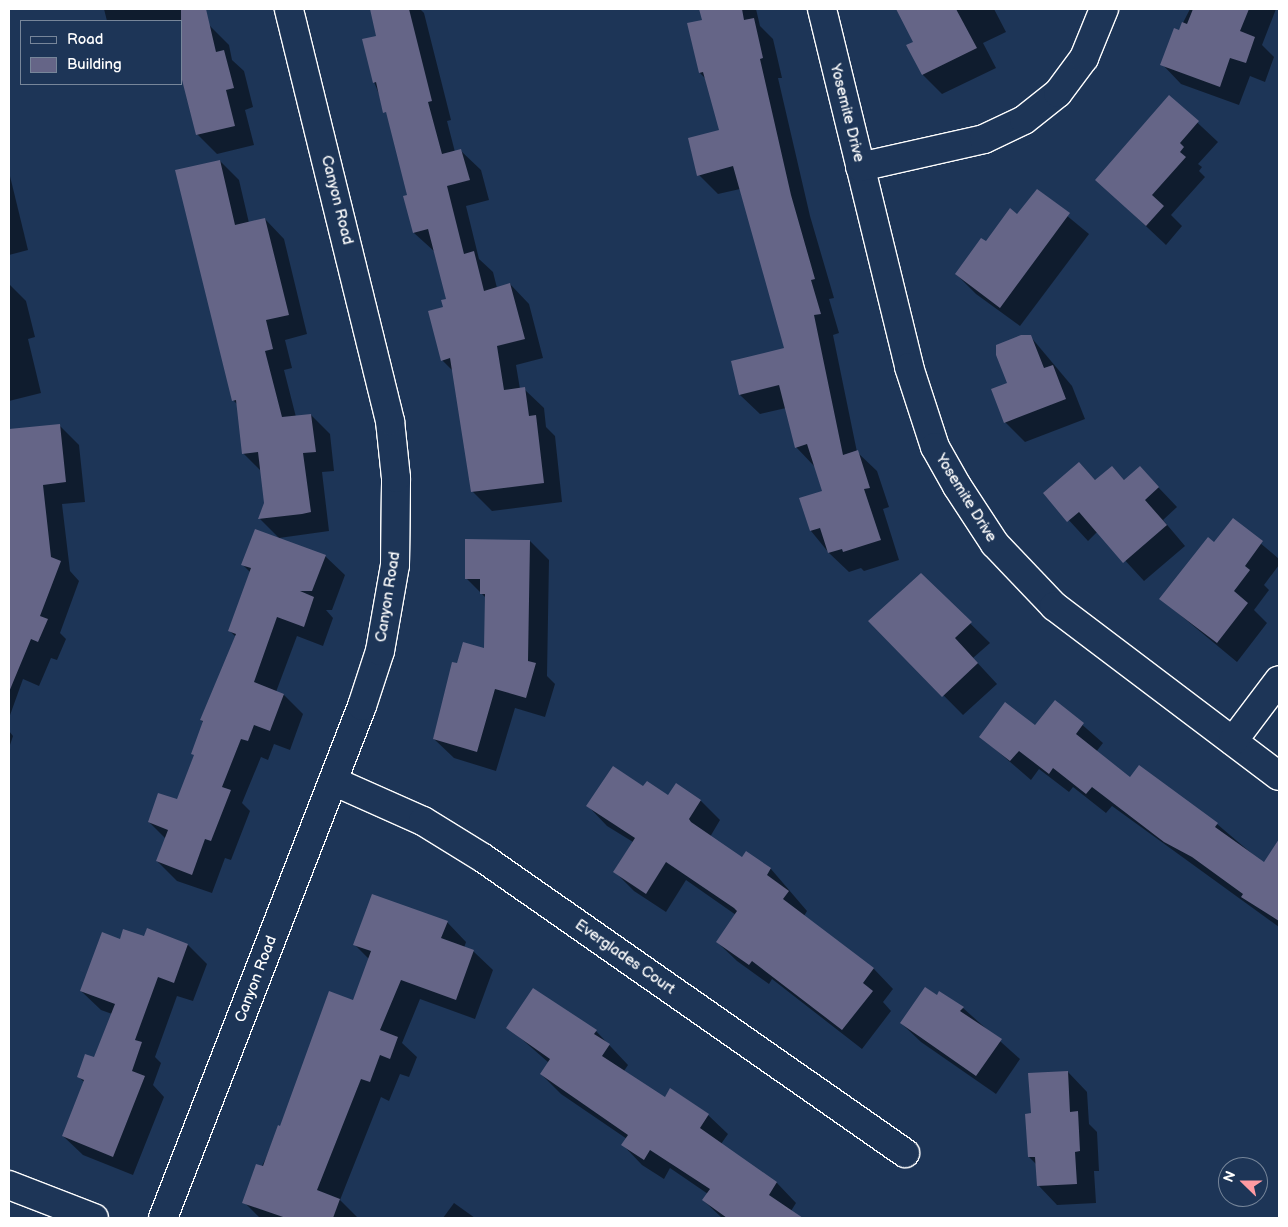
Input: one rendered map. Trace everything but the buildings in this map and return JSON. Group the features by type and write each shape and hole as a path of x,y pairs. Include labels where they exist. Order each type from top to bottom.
{"street":[{"name":"Canyon Road","path":"163,1218 362,706 386,622 397,536 396,478 384,392 289,9"},
{"name":"Yosemite Drive","path":"822,9 917,395 935,447 979,522 1014,566 1054,606 1279,776"},
{"path":"860,167 984,139 1024,120 1058,93 1084,58 1104,9"},
{"path":"1233,741 1279,680"},
{"name":"Everglades Court","path":"333,781 423,821 476,853 905,1153"},
{"path":"9,1185 94,1218"}]}
